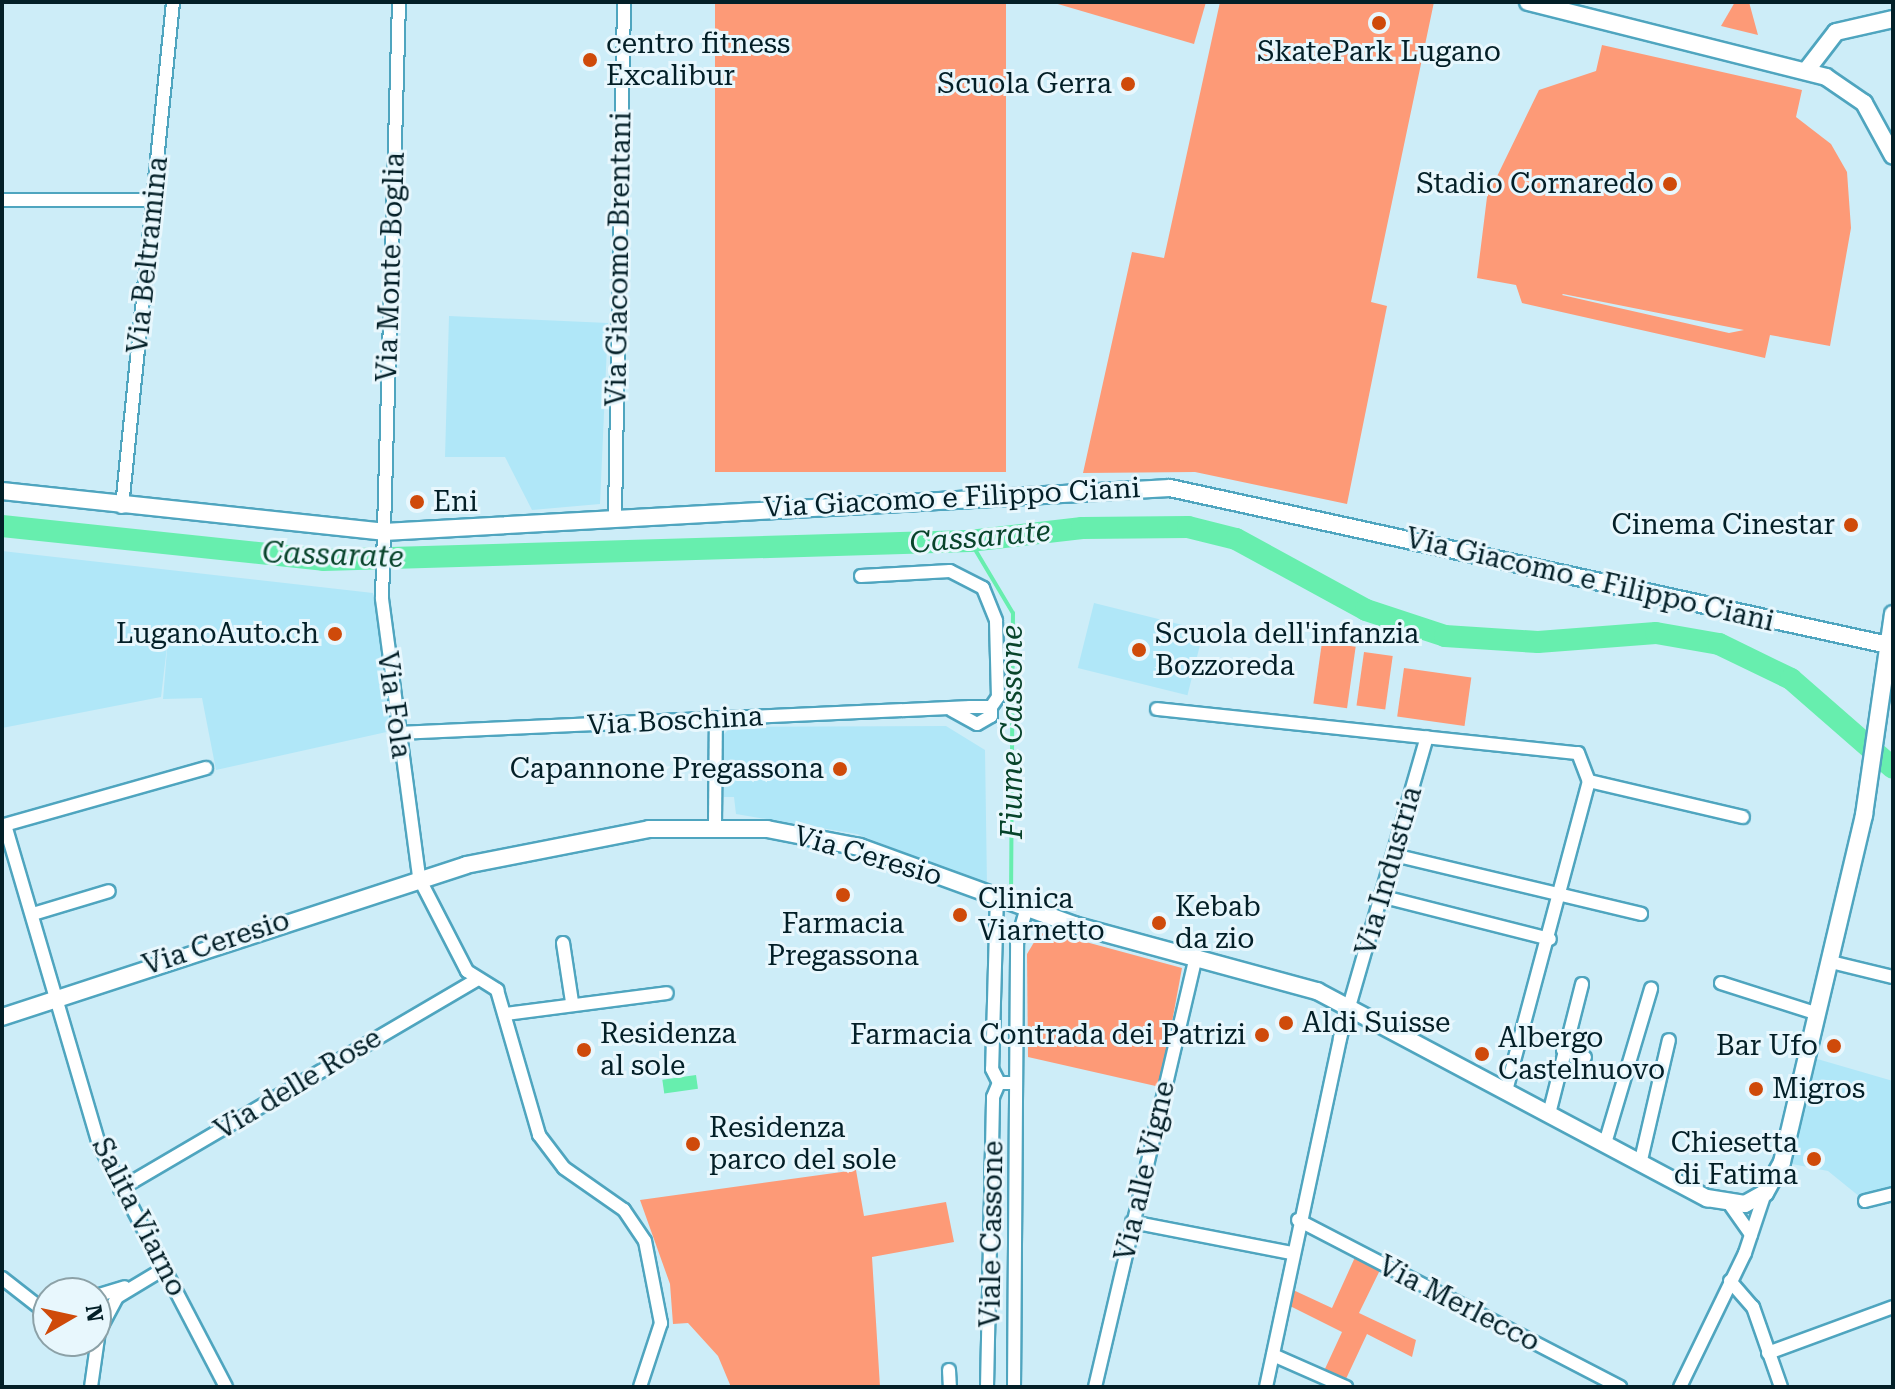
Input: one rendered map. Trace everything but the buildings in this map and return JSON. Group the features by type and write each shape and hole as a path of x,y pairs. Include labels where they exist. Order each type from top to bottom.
{"main road":[{"path":"1528,2 1806,71 1864,103 1893,156"},
{"path":"1806,71 1836,32 1893,19"},
{"name":"Via Giacomo e Filippo Ciani","path":"2,491 384,537 615,516 1170,488 1888,645"},
{"path":"1731,1206 1765,1193 1782,1162 1831,962 1871,779 1893,614"},
{"name":"Via Ceresio","path":"2,1017 58,995 419,878 649,829 715,824 860,847 1027,907 1350,1004 1731,1206"}],"street":[{"name":"Via Beltramina","path":"122,507 173,2"},
{"name":"Via Monte Boglia","path":"384,537 399,2"},
{"name":"Via Giacomo Brentani","path":"615,516 624,2"},
{"path":"2,200 154,200"},
{"name":"Via Fola","path":"384,537 383,579 398,733 419,878"},
{"name":"Via Boschina","path":"398,733 952,710 977,724 986,722 998,697 996,621 983,588 950,571 861,576"},
{"path":"1157,709 1427,737 1572,747 1589,781 1550,939 1507,1087"},
{"path":"715,824 716,719"},
{"name":"Via Industria","path":"1266,1387 1298,1220 1350,1004 1384,897 1427,737"},
{"path":"58,995 5,825 206,768"},
{"path":"1589,781 1743,817"},
{"path":"1394,855 1641,914"},
{"path":"419,878 476,980 497,990 539,1135 564,1168 624,1210 654,1263 661,1323 640,1387"},
{"path":"33,914 109,891"},
{"name":"Viale Cassone","path":"987,1387 993,1097 999,1083 992,1074 997,894"},
{"path":"1384,897 1550,939"},
{"name":"Viale Cassone","path":"1014,1387 1017,942 1027,907"},
{"path":"563,943 572,1002"},
{"name":"Via alle Vigne","path":"1095,1387 1196,956"},
{"path":"1831,962 1893,977"},
{"name":"Via delle Rose","path":"120,1189 476,980"},
{"path":"1721,983 1818,1014"},
{"path":"1550,1110 1582,984"},
{"path":"1606,1140 1651,989"},
{"path":"506,1014 572,1002 667,993"},
{"name":"Salita Viarno","path":"58,995 91,1121 120,1189 226,1385"},
{"path":"1641,1160 1669,1040"},
{"path":"1563,1050 1585,1057"},
{"path":"999,1083 1016,1083"},
{"path":"1680,1387 1751,1235 1765,1193"},
{"path":"1865,1201 1893,1194"},
{"path":"1731,1206 1751,1235"},
{"name":"Via Merlecco","path":"1298,1220 1620,1387"},
{"path":"1132,1222 1292,1253"},
{"path":"91,1387 99,1331 117,1297 165,1268"},
{"path":"2,1278 32,1301"},
{"path":"112,1291 143,1281"},
{"path":"1730,1281 1753,1307 1781,1387"},
{"path":"1768,1353 1893,1307"},
{"path":"1273,1355 1346,1387"},
{"path":"949,1370 950,1387"}],"shaded area":[{"path":"715,2 1006,2 1006,472 715,472"},
{"path":"1051,2 1206,2 1194,44"},
{"path":"1220,2 1434,2 1371,302 1387,306 1347,504 1195,472 1083,473 1132,252 1164,258"},
{"path":"1735,2 1749,2 1758,35 1721,26"},
{"name":"Stadio Cornaredo","path":"1602,45 1802,90 1796,117 1831,144 1847,172 1851,228 1830,346 1770,335 1765,358 1522,303 1516,285 1477,278 1487,197 1539,90 1596,71","holes":["1563,294 1744,330 1729,333"]},
{"path":"449,316 608,323 600,504 532,510 505,457 445,457"},
{"path":"2,551 373,593 391,731 216,770 202,698 163,699 168,638 161,697 2,728"},
{"name":"Scuola dell'infanzia Bozzoreda","path":"1094,603 1204,630 1187,695 1078,668"},
{"path":"1322,642 1356,647 1347,708 1313,703"},
{"path":"1364,652 1393,656 1385,710 1356,705"},
{"path":"1404,668 1471,677 1465,726 1397,717"},
{"path":"946,726 985,750 987,885 857,834 736,814 734,797 724,797 723,735 731,727"},
{"path":"1049,932 1182,968 1160,1087 1028,1057 1027,954 1039,934"},
{"path":"1807,1056 1893,1081 1893,1194 1865,1201 1828,1171 1782,1162"},
{"path":"696,1075 698,1089 664,1094 662,1080"},
{"path":"856,1170 864,1216 946,1202 954,1242 872,1257 880,1387 731,1387 718,1356 688,1323 673,1324 670,1284 640,1200"},
{"path":"1356,1255 1381,1268 1359,1313 1416,1340 1412,1357 1367,1334 1345,1381 1324,1371 1342,1332 1288,1305 1291,1289 1332,1308"}],"waterway":[{"name":"Cassarate","path":"2,526 323,560 970,541 1082,528 1188,527 1236,539 1366,610 1445,636 1538,642 1656,633 1719,644 1791,679 1893,768"},
{"name":"Fiume Cassone","path":"970,541 1013,613 1011,887"}],"place":[{"name":"SkatePark Lugano","path":"1379,23"},
{"name":"centro fitness Excalibur","path":"590,60"},
{"name":"Scuola Gerra","path":"1128,84"},
{"name":"Stadio Cornaredo","path":"1670,184"},
{"name":"Eni","path":"417,502"},
{"name":"Cinema Cinestar","path":"1851,525"},
{"name":"LuganoAuto.ch","path":"335,634"},
{"name":"Scuola dell'infanzia Bozzoreda","path":"1139,650"},
{"name":"Capannone Pregassona","path":"840,769"},
{"name":"Farmacia Pregassona","path":"843,895"},
{"name":"Clinica Viarnetto","path":"960,915"},
{"name":"Kebab da zio","path":"1159,923"},
{"name":"Aldi Suisse","path":"1286,1023"},
{"name":"Farmacia Contrada dei Patrizi","path":"1262,1035"},
{"name":"Bar Ufo","path":"1834,1046"},
{"name":"Residenza al sole","path":"584,1050"},
{"name":"Albergo Castelnuovo","path":"1482,1054"},
{"name":"Migros","path":"1756,1089"},
{"name":"Residenza parco del sole","path":"693,1144"},
{"name":"Chiesetta di Fatima","path":"1814,1159"}]}
